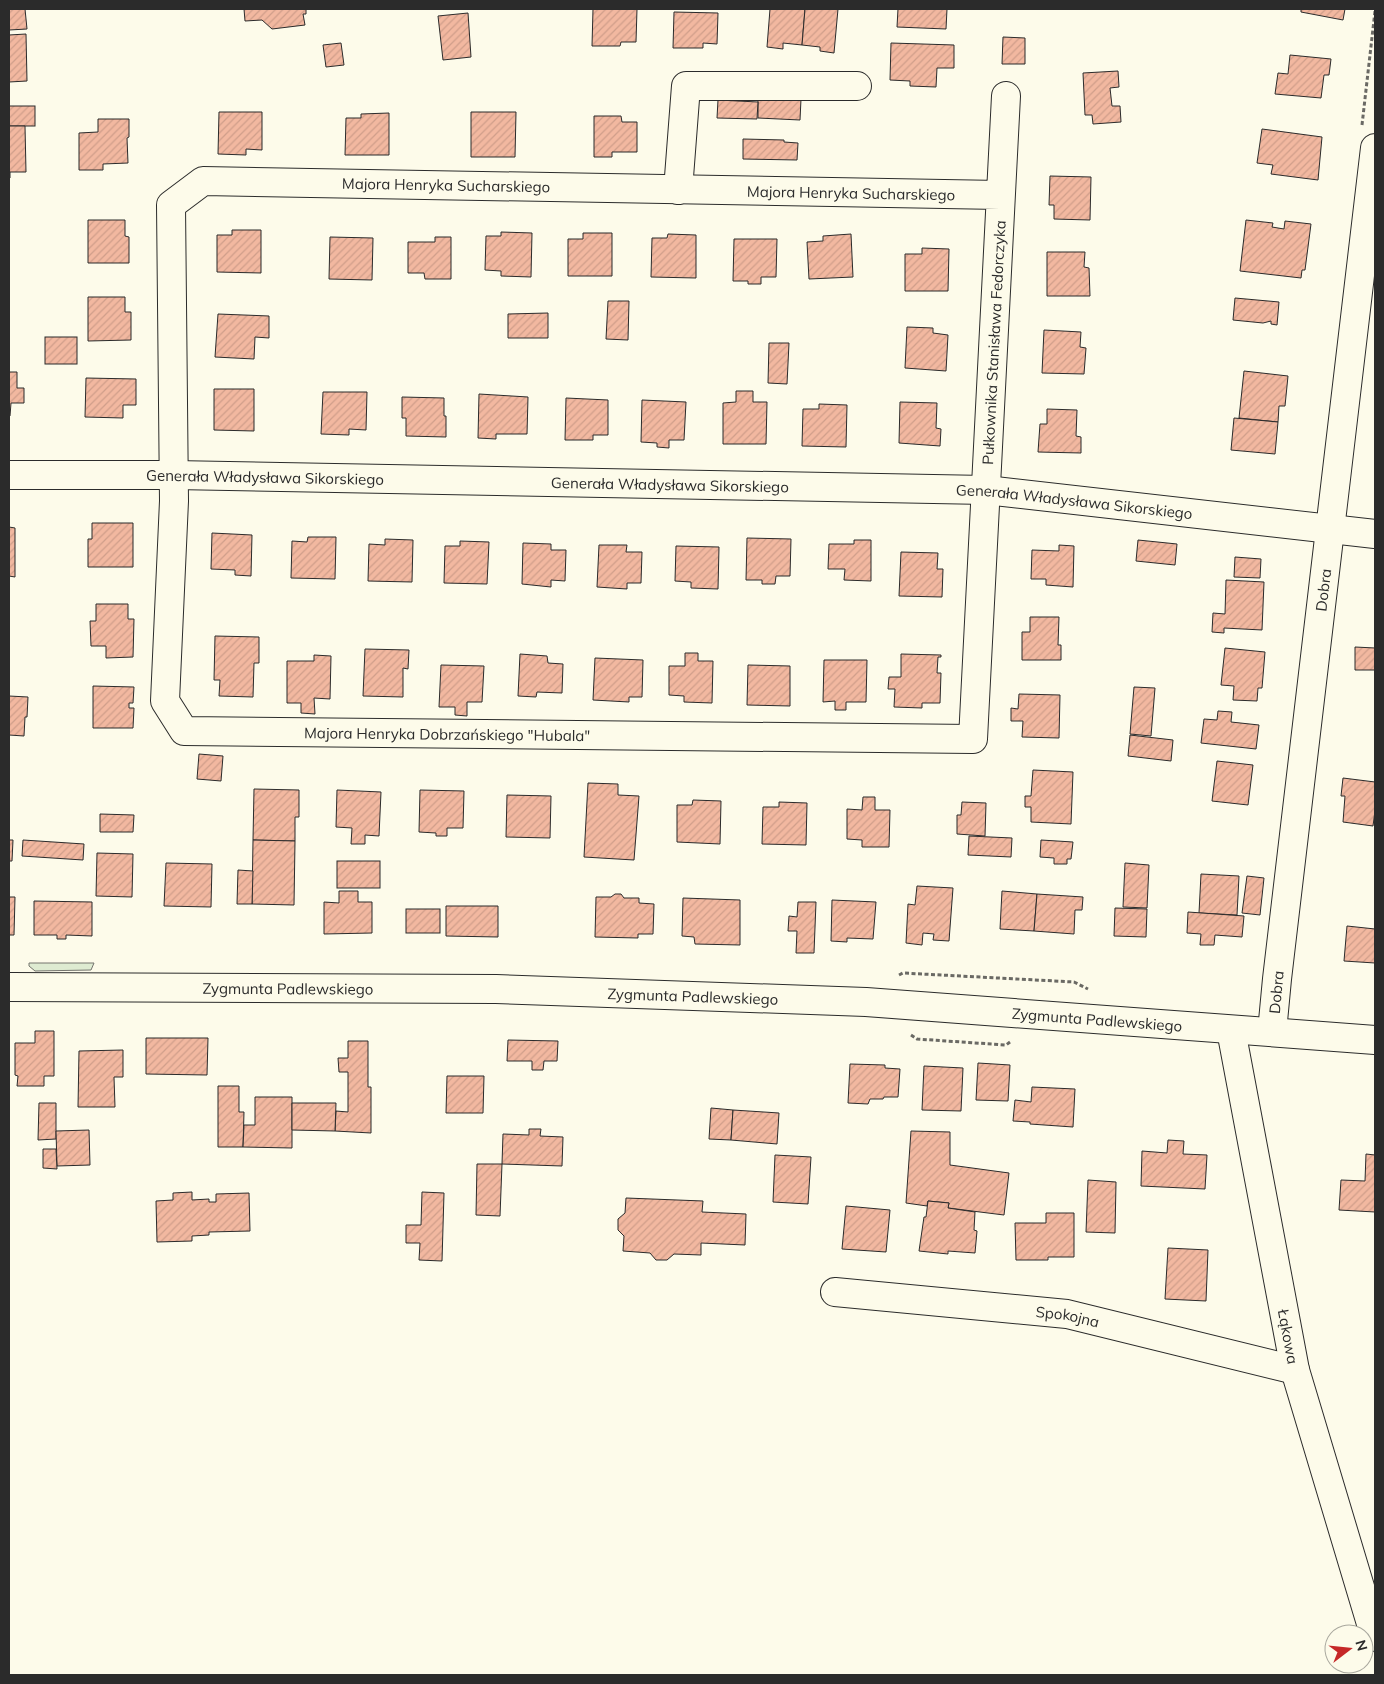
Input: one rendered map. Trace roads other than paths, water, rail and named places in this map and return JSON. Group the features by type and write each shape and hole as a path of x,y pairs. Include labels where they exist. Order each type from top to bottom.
{"street":[{"path":"678,190 686,86 857,86"},
{"name":"Pułkownika Stanisława Fedorczyka","path":"974,739 1006,96"},
{"name":"Dobra","path":"1272,1032 1329,529 1375,148"},
{"name":"Majora Henryka Sucharskiego","path":"174,475 170,205 203,181 1000,195"},
{"name":"Generała Władysława Sikorskiego","path":"9,475 174,475 986,490 1375,534"},
{"name":"Majora Henryka Dobrzańskiego \"Hubala\"","path":"174,475 165,701 184,731 974,739"},
{"name":"Zygmunta Padlewskiego","path":"9,987 535,990 866,1002 1375,1040"},
{"name":"Łąkowa","path":"1231,1030 1295,1370 1375,1637"},
{"name":"Spokojna","path":"835,1292 1067,1314 1295,1370"}]}
